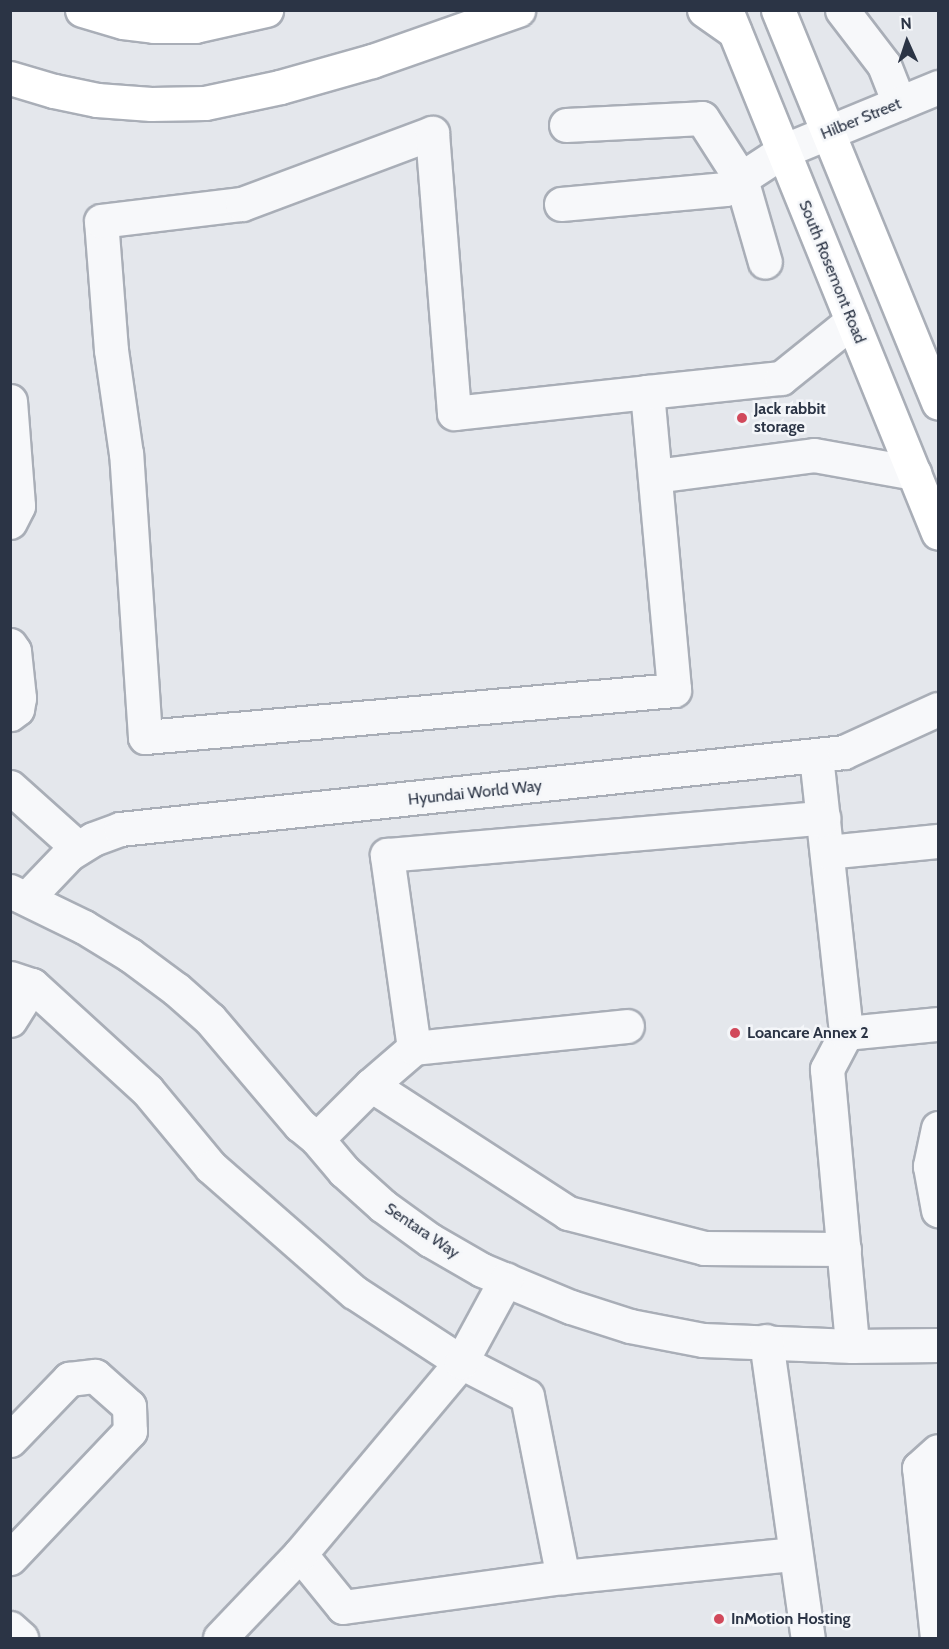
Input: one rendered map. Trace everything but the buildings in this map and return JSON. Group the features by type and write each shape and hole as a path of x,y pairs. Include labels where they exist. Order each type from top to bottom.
{"main road":[{"path":"82,10 123,22 154,26 195,26 266,10"},
{"path":"10,78 54,91 97,100 151,104 205,103 280,87 372,61 518,10"},
{"path":"704,10 730,21"},
{"path":"778,10 939,403"},
{"name":"South Rosemont Road","path":"730,21 939,533"}],"street":[{"path":"842,10 884,65 899,103"},
{"name":"Hilber Street","path":"561,204 725,189 783,151 939,87"},
{"path":"566,125 702,118 741,179 765,262"},
{"path":"647,392 674,690 146,737 126,454 111,350 101,221 242,204 432,134 454,412 781,378 852,321"},
{"path":"10,401 18,506 10,522"},
{"path":"655,476 814,455 914,473"},
{"path":"10,645 14,651 19,698 17,709 10,714"},
{"name":"Hyundai World Way","path":"19,894 93,838 120,829 844,752 939,709"},
{"path":"816,756 846,1033 827,1069 852,1346"},
{"path":"10,788 78,848"},
{"path":"381,803 414,1048"},
{"path":"387,855 823,818"},
{"path":"826,852 939,841"},
{"name":"Sentara Way","path":"19,894 120,949 176,988 210,1019 300,1125 317,1139 344,1171 383,1206 430,1240 482,1269 571,1307 630,1326 703,1340 852,1346 939,1345"},
{"path":"10,1020 21,981 147,1090 220,1174 354,1292 461,1362 527,1396 563,1577"},
{"path":"846,1033 939,1024"},
{"path":"317,1139 371,1085 414,1048 627,1026"},
{"path":"371,1085 568,1213 704,1248 844,1249"},
{"path":"939,1128 930,1166 939,1210"},
{"path":"220,1638 300,1554 461,1362 506,1280"},
{"path":"766,1341 808,1638"},
{"path":"10,1440 69,1379 95,1377 129,1406 130,1431 10,1558"},
{"path":"937,1638 919,1468 939,1451"},
{"path":"300,1554 343,1607 563,1577 795,1554"},
{"path":"10,1628 21,1638"}],"place":[{"name":"Jack rabbit storage","path":"742,418"},
{"name":"Loancare Annex 2","path":"735,1033"},
{"name":"InMotion Hosting","path":"719,1619"}]}
